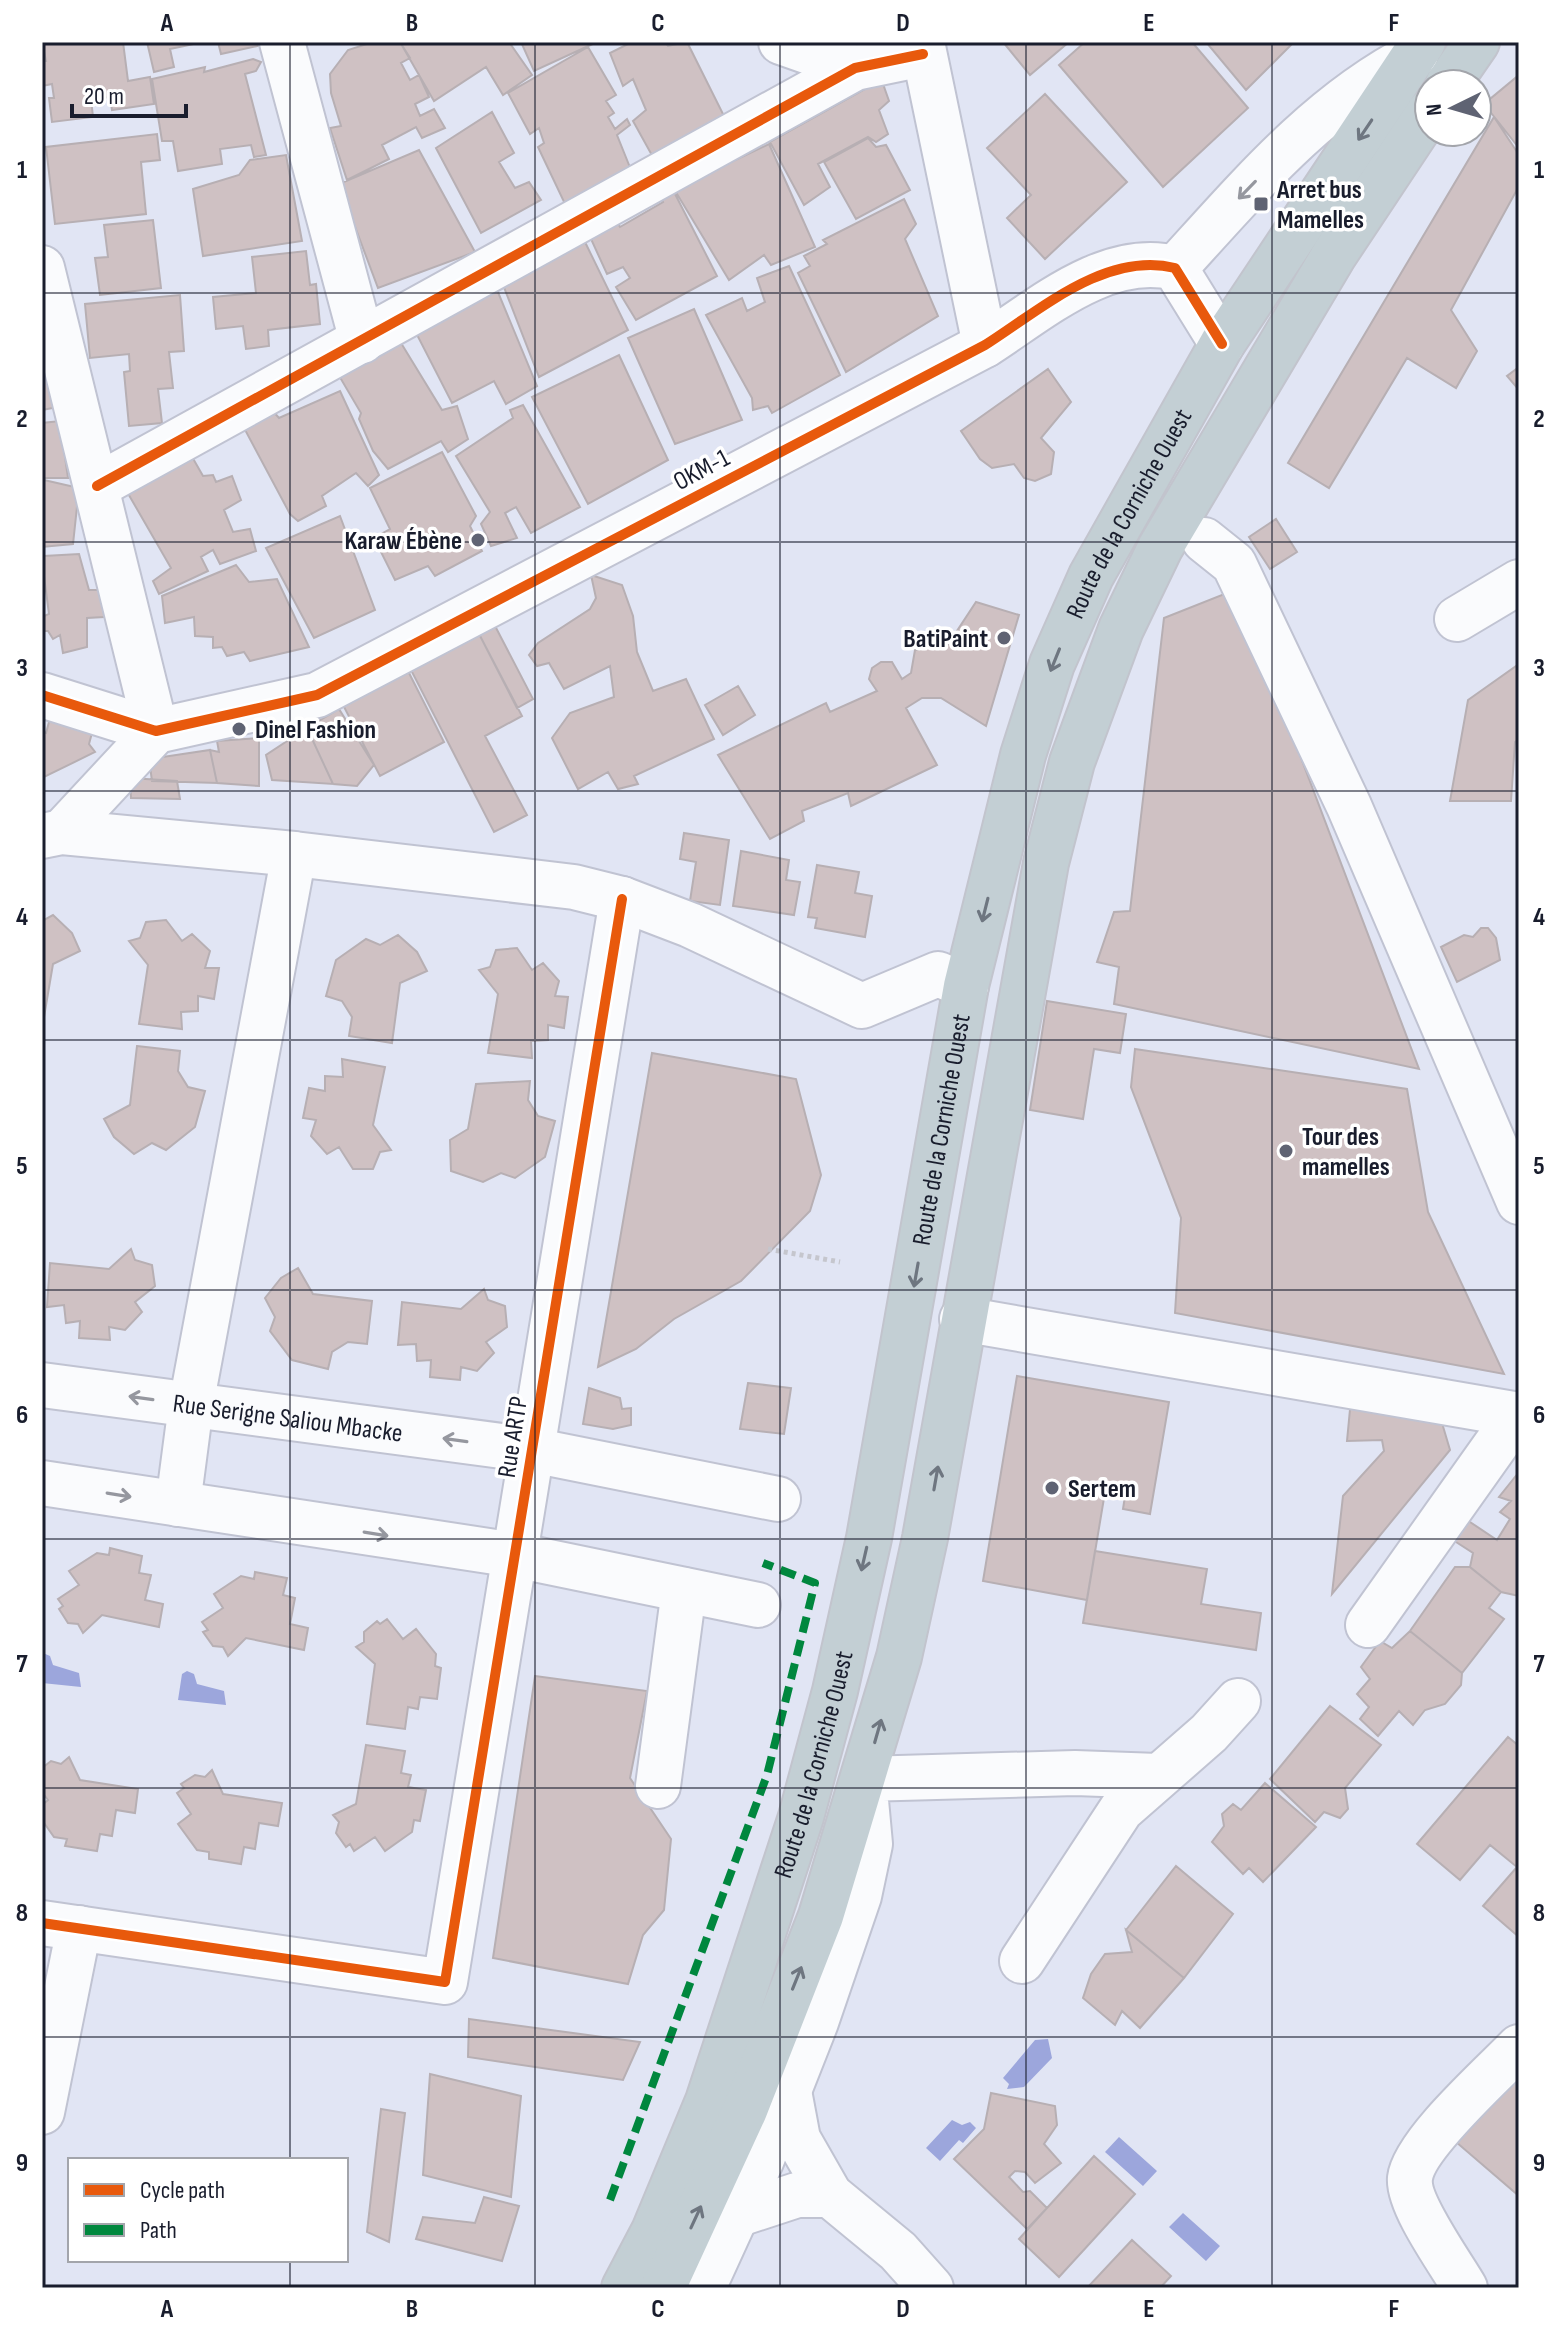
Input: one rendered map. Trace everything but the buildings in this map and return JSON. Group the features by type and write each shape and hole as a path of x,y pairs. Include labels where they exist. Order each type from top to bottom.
{"highway":[{"path":"1459,68 1477,42"},
{"name":"Route de la Corniche Ouest","path":"624,2288 654,2231 708,2101 783,1877 835,1691 869,1538 966,986 1023,755 1052,664 1091,576 1222,344 1407,57"},
{"name":"Route de la Corniche Ouest","path":"663,2288 745,2110 816,1929 899,1657 925,1538 1046,863 1072,762 1121,629 1155,557 1203,471 1334,255 1413,136"}],"street":[{"path":"781,42 855,68"},
{"path":"290,45 362,341"},
{"path":"97,486 855,68 922,48 985,345"},
{"path":"1222,344 1175,268 1307,130 1367,80 1407,57"},
{"name":"OKM-1","path":"156,731 317,695 985,345 1085,282 1128,266 1153,263 1175,268"},
{"path":"42,268 156,731"},
{"path":"1203,471 1204,540"},
{"path":"1155,557 1170,547 1204,540"},
{"path":"1204,540 1234,564 1349,806 1519,1202"},
{"path":"1457,619 1519,582"},
{"path":"42,695 156,731"},
{"path":"52,834 156,731"},
{"path":"52,834 294,854 574,887 622,899 690,925 862,1006 938,974 966,986"},
{"path":"178,1504 191,1405 294,854"},
{"name":"Rue ARTP","path":"60,1925 445,1982 622,899"},
{"path":"962,1319 1518,1415 1368,1625"},
{"name":"Rue Serigne Saliou Mbacke","path":"42,1385 532,1450 778,1499"},
{"path":"42,1483 515,1555 758,1605"},
{"path":"658,1786 684,1590"},
{"path":"1022,1961 1121,1810 1209,1733 1238,1701"},
{"path":"703,2288 789,2091 859,1896 870,1844 864,1779 1075,1773 1158,1776"},
{"path":"42,2112 60,1925"},
{"path":"1465,2288 1418,2207 1409,2180 1419,2152 1519,2047"},
{"path":"789,2091 798,2139 830,2195 898,2251 931,2288"},
{"path":"736,2215 797,2195 830,2195"}],"path":[{"path":"768,1249 840,1262"}],"water":[{"path":"43,1653 50,1656 53,1665 79,1673 81,1687 42,1683"},
{"path":"187,1671 194,1674 197,1684 224,1691 226,1705 178,1700 182,1674"},
{"path":"1048,2039 1052,2058 1024,2087 1007,2089 1009,2084 1003,2078 1035,2040"},
{"path":"952,2120 962,2125 970,2122 976,2128 963,2143 959,2140 940,2161 926,2148"},
{"path":"1119,2137 1157,2171 1143,2186 1105,2152"},
{"path":"1183,2213 1220,2246 1206,2261 1169,2227"}],"marked path":[{"path":"610,2200 767,1775 815,1583 763,1563"}],"cycle path":[{"path":"97,486 855,68 923,54"},
{"path":"42,695 156,731 317,695 985,345 1075,287 1124,268 1149,265 1175,268 1222,344"},
{"path":"42,1923 445,1982 622,899"}],"place":[{"name":"Arret bus Mamelles","path":"1261,204"},
{"name":"Karaw Ébène","path":"478,540"},
{"name":"BatiPaint","path":"1004,638"},
{"name":"Dinel Fashion","path":"239,729"},
{"name":"Tour des mamelles","path":"1286,1151"},
{"name":"Sertem","path":"1052,1488"}]}
